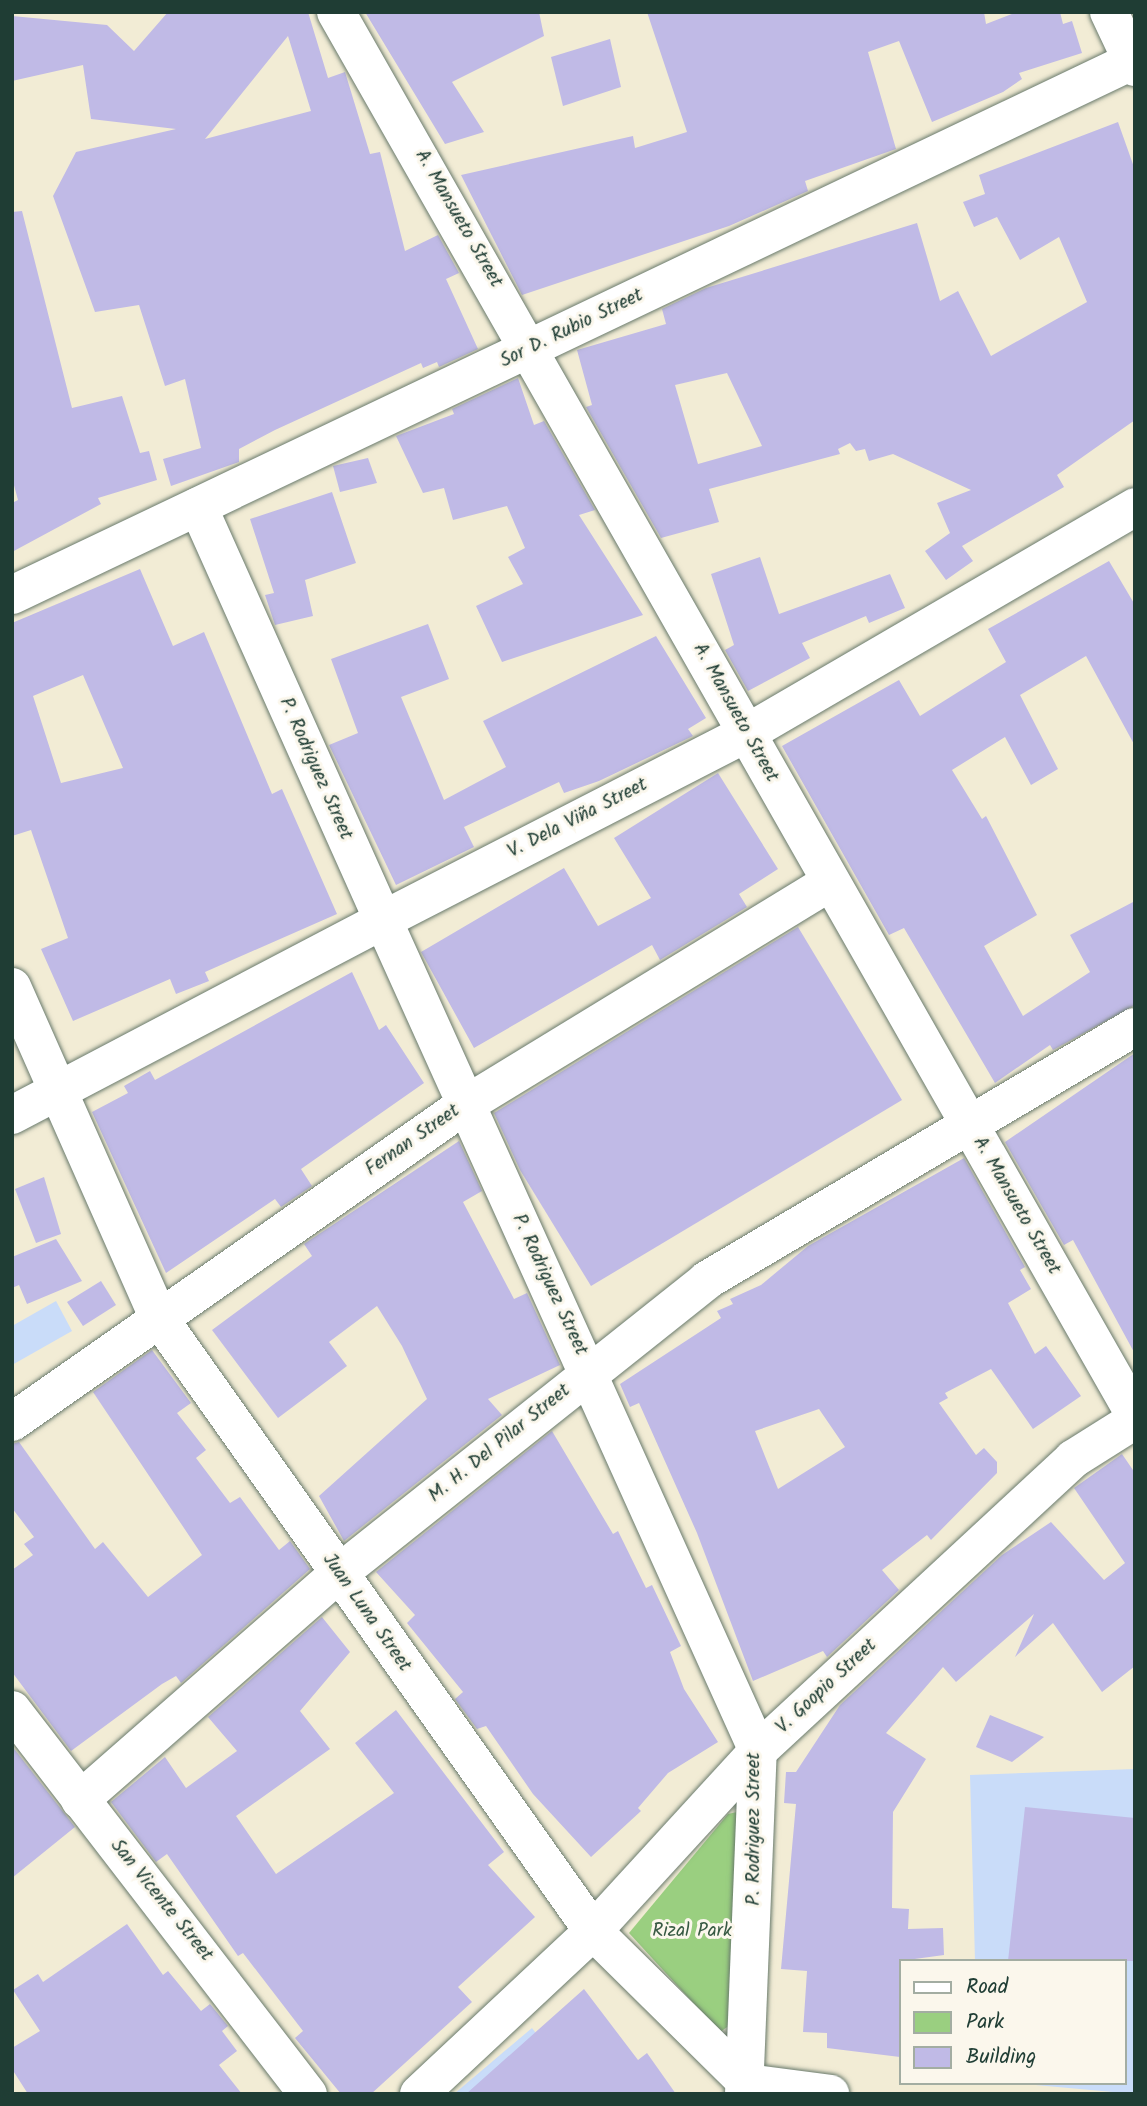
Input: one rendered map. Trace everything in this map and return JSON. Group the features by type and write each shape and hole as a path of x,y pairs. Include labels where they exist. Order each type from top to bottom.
{"street":[{"name":"A. Mansueto Street","path":"335,12 531,348 828,883 971,1126 1135,1418"},
{"path":"1108,12 1133,64"},
{"name":"Sor D. Rubio Street","path":"12,595 1133,64"},
{"name":"P. Rodriguez Street","path":"198,507 758,1751 746,2089"},
{"name":"V. Dela Viña Street","path":"12,1115 747,733 1135,507"},
{"name":"Fernan Street","path":"12,1422 465,1105 828,883"},
{"name":"Juan Luna Street","path":"12,987 56,1093 159,1318 593,1931 746,2089"},
{"name":"M. H. Del Pilar Street","path":"80,1800 338,1574 707,1280 1135,1027"},
{"name":"V. Goopio Street","path":"419,2094 593,1931 758,1751 1073,1459 1135,1418"},
{"name":"San Vicente Street","path":"12,1710 308,2094"},
{"path":"746,2089 830,2094"}],"shaded area":[{"path":"56,1301 72,1331 12,1365 12,1326"},
{"path":"1135,1769 1135,2094 1036,2085 1126,2085 1126,1959 975,1959 970,1775"},
{"path":"532,2028 582,2094 454,2094"}],"green space":[{"name":"Rizal Park","path":"737,1812 736,2021 720,2032 629,1933 728,1814"}],"building":[{"path":"168,12 308,12 328,78 345,72 370,154 380,152 405,251 438,235 459,273 446,279 478,349 439,367 437,362 423,368 421,363 239,449 239,462 171,486 163,459 201,448 185,379 165,386 139,305 95,312 53,196 76,152 176,129 91,119 83,65 12,81 12,16 107,25 134,51","holes":["288,36 311,111 205,139"]},
{"path":"365,12 539,12 544,36 452,82 484,132 445,144"},
{"path":"647,12 984,12 986,24 1017,12 1060,12 1063,24 1072,21 1082,53 1019,73 1022,79 1003,92 932,122 899,41 868,52 896,149 805,181 808,191 729,226 522,295 461,175 633,136 635,148 687,132"},
{"path":"610,39 621,87 563,106 551,57"},
{"path":"1118,122 1135,170 1135,420 1057,475 1064,487 962,546 973,561 946,580 925,551 950,533 937,503 971,490 893,454 869,461 865,449 856,451 850,443 838,449 840,454 709,489 719,522 661,538 586,407 592,405 577,350 666,324 662,309 706,288 917,223 940,301 958,291 991,356 1087,302 1059,237 1020,260 997,217 974,227 963,202 985,194 979,175","holes":["727,373 762,446 698,464 675,385"]},
{"path":"22,211 72,408 122,396 140,453 149,451 157,480 98,498 101,504 12,552 12,503 18,500 12,478 12,212"},
{"path":"518,378 534,425 544,421 595,510 579,515 643,615 502,662 476,606 523,584 508,557 525,548 507,506 453,520 444,488 423,493 396,436 454,414 452,409"},
{"path":"368,458 377,483 340,492 333,466"},
{"path":"332,492 356,563 305,580 313,616 275,625 265,595 274,593 250,519"},
{"path":"760,557 779,614 890,574 905,608 869,623 866,616 802,643 810,658 748,691 725,650 734,645 711,574"},
{"path":"1109,561 1135,605 1135,746 1086,656 1020,695 1058,769 1031,785 1005,737 952,770 982,819 986,816 1037,915 984,946 1023,1016 1090,972 1070,935 1135,901 1135,1005 1053,1050 1050,1045 995,1083 904,928 889,935 782,746 899,680 920,716 1006,662 988,629"},
{"path":"140,569 173,646 204,632 272,794 282,789 337,914 205,972 209,981 176,994 170,979 73,1021 41,949 68,938 31,830 12,836 12,623","holes":["83,675 123,768 61,783 33,696"]},
{"path":"428,624 449,679 401,697 444,800 506,767 483,721 656,636 706,718 688,729 693,736 599,781 564,793 559,782 464,827 474,847 396,885 329,745 358,733 331,659"},
{"path":"718,773 778,869 739,894 747,907 660,960 652,945 474,1048 421,952 564,868 598,926 651,898 614,838"},
{"path":"798,927 902,1100 591,1286 520,1170 494,1113"},
{"path":"352,972 379,1030 386,1025 424,1083 301,1169 312,1186 281,1207 275,1199 166,1273 92,1112 128,1093 124,1086 150,1071 155,1080"},
{"path":"1135,1053 1135,1354 1073,1240 1064,1245 1005,1142"},
{"path":"459,1141 482,1191 463,1202 514,1299 527,1293 560,1365 488,1399 502,1415 344,1541 319,1496 427,1399 402,1346 377,1306 329,1342 347,1366 278,1418 212,1330 312,1256 304,1244"},
{"path":"964,1158 1025,1267 1020,1270 1031,1289 1008,1303 1035,1354 1046,1346 1081,1396 1033,1429 991,1369 945,1393 948,1398 939,1403 976,1455 984,1448 997,1462 997,1473 931,1540 927,1535 882,1570 899,1590 827,1657 823,1651 753,1681 697,1533 639,1403 630,1407 620,1384 721,1318 717,1311 733,1304 730,1299 761,1285 808,1246","holes":["819,1409 845,1447 778,1489 755,1431"]},
{"path":"44,1177 61,1234 36,1243 15,1189"},
{"path":"56,1239 82,1281 27,1304 19,1285 12,1288 12,1257"},
{"path":"101,1281 116,1305 83,1326 67,1302"},
{"path":"152,1350 191,1403 177,1413 206,1450 196,1458 230,1503 240,1497 279,1550 290,1541 310,1569 181,1683 176,1676 162,1684 71,1751 12,1672 12,1570 33,1555 24,1544 34,1537 12,1508 12,1444 19,1442 95,1549 103,1542 148,1597 202,1555 93,1392"},
{"path":"552,1431 613,1534 618,1531 646,1588 652,1585 681,1646 670,1652 684,1689 718,1742 668,1773 638,1808 641,1811 591,1857 533,1794 486,1726 477,1729 455,1699 463,1692 407,1623 415,1615 376,1572"},
{"path":"1122,1454 1135,1473 1135,1666 1102,1692 1053,1623 1015,1657 1034,1614 956,1682 943,1667 886,1733 926,1759 893,1812 892,1908 909,1909 908,1929 943,1928 944,1955 898,1959 898,2057 827,2048 827,2033 803,2032 807,1971 781,1969 796,1804 784,1803 786,1772 796,1772 840,1705 1002,1555 1051,1522 1104,1580 1125,1563 1074,1488"},
{"path":"322,1617 350,1652 300,1711 330,1749 236,1816 276,1874 394,1793 355,1743 396,1710 504,1852 488,1865 535,1917 458,1987 472,2002 371,2094 341,2094 295,2038 303,2031 243,1953 238,1956 167,1854 156,1862 111,1802 165,1757 186,1788 237,1751 208,1717"},
{"path":"990,1715 1044,1737 1012,1762 976,1747"},
{"path":"12,1746 75,1827 12,1878"},
{"path":"1025,1807 1135,1818 1135,1961 1008,1959"},
{"path":"127,1924 163,1975 168,1971 201,2011 210,2004 228,2026 222,2031 237,2051 219,2065 242,2094 28,2094 12,2069 12,2048 40,2031 13,1990 38,1974 43,1982"},
{"path":"584,1989 638,2060 647,2053 676,2094 466,2094"}]}
